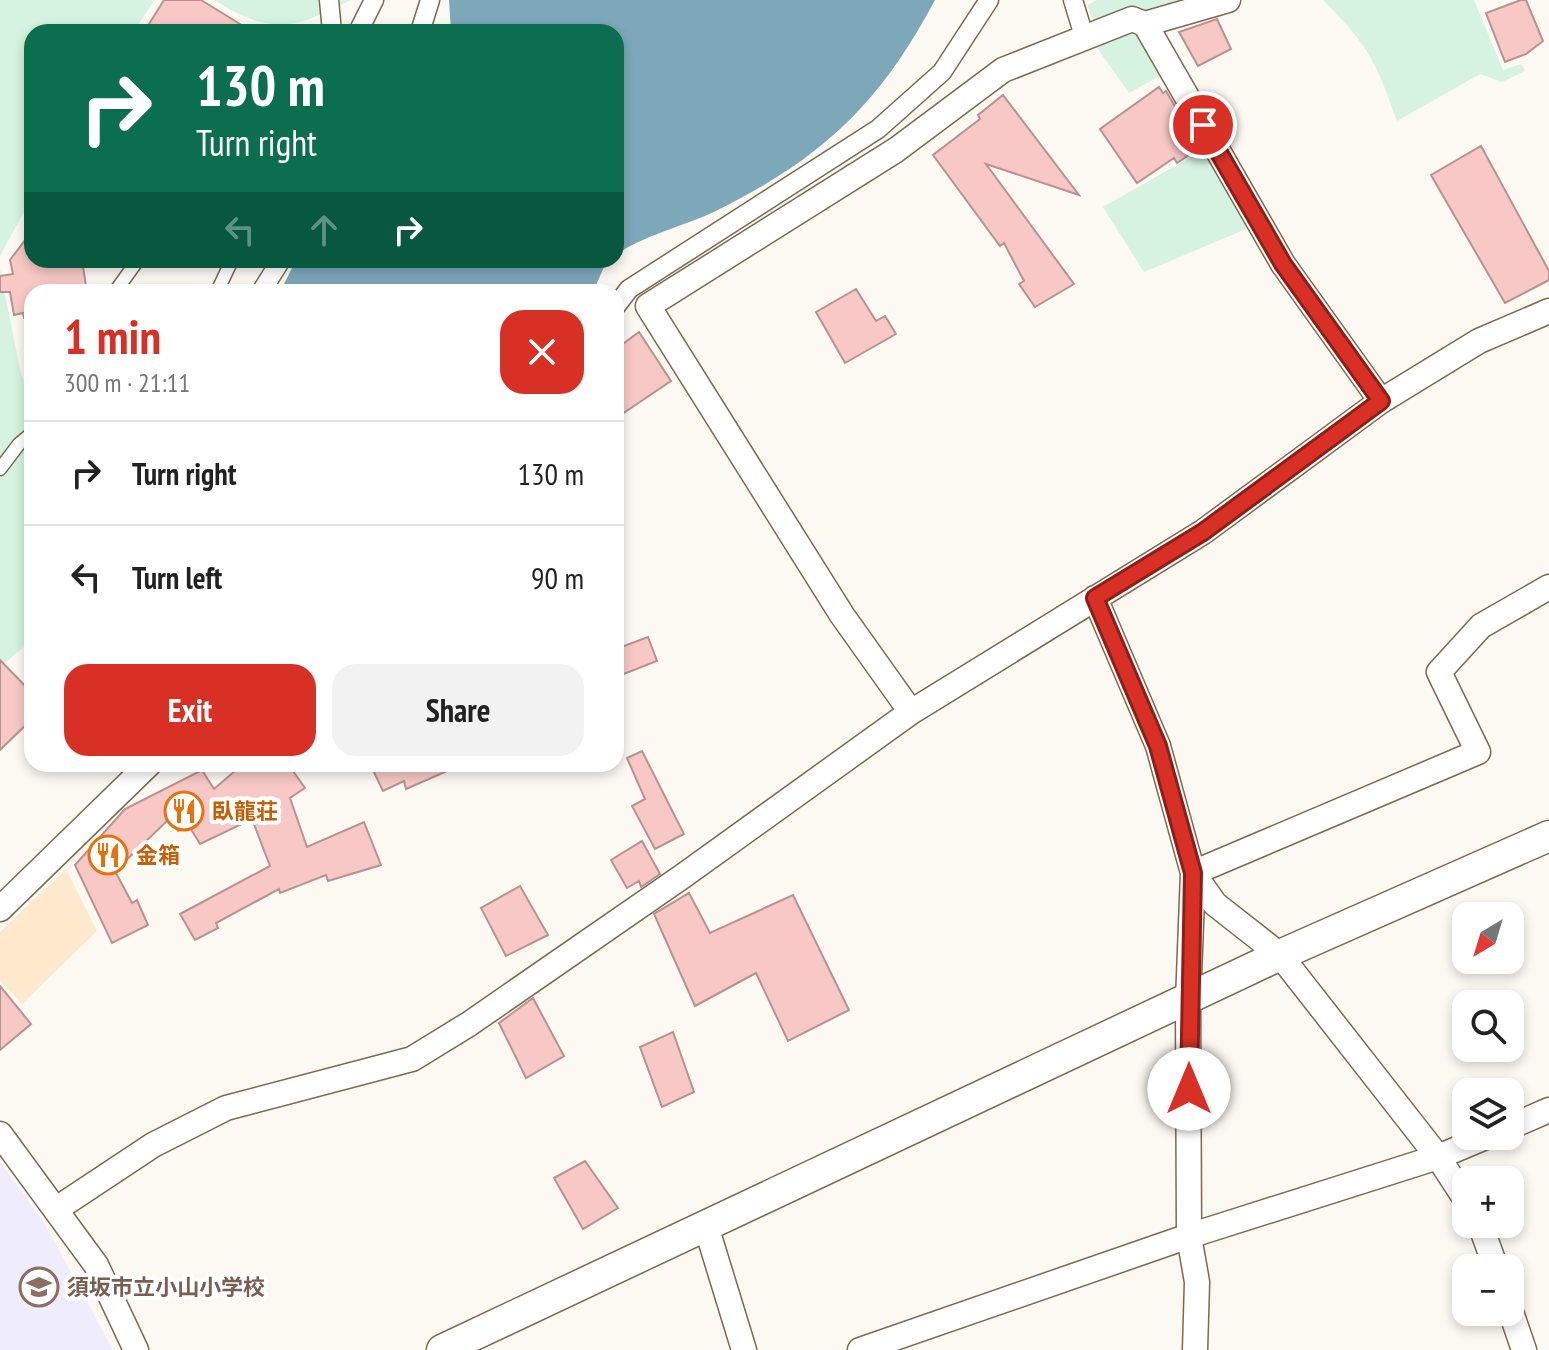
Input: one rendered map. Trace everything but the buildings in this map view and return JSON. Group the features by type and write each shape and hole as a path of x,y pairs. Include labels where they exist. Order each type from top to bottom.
{"street":[{"path":"329,0 331,24"},
{"path":"362,24 374,0"},
{"path":"422,24 430,0"},
{"path":"624,296 629,289 878,129 942,72 989,0"},
{"path":"1073,0 1084,36"},
{"path":"911,712 842,615 648,306 896,150 1003,70 1132,19 1145,24 1228,0"},
{"path":"1145,24 1283,264 1381,401"},
{"path":"58,1208 153,1145 226,1108 412,1059 469,1024 911,712 1203,532 1381,401 1479,341 1549,311"},
{"path":"1193,873 1478,752 1439,672 1481,626 1549,587"},
{"path":"1095,598 1158,746 1193,873 1188,1001 1189,1236 1197,1282 1195,1350"},
{"path":"0,909 141,772"},
{"path":"442,1350 1280,955 1549,836"},
{"path":"1193,873 1215,904 1280,955 1452,1178"},
{"path":"1524,1121 1549,1110"},
{"path":"0,1134 58,1208 96,1265 136,1350"},
{"path":"860,1350 1189,1236 1455,1150"},
{"path":"706,1226 744,1350"},
{"path":"1516,1326 1524,1350"}],"lane":[{"path":"0,469 24,440"}],"shaded area":[{"path":"66,869 97,931 22,1004 0,981 0,932"},
{"name":"須坂市立小山小学校","path":"0,1162 44,1223 113,1350 0,1350"}],"green space":[{"path":"0,0 154,0 139,24 24,24 24,212 0,256"},
{"path":"214,0 351,0 313,18 290,24 268,24 235,12"},
{"path":"1097,0 1202,0 1149,15 1135,6 1093,20 1087,5"},
{"path":"1323,0 1474,0 1503,70 1521,64 1525,71 1502,82 1480,74 1397,121 1369,55 1351,29"},
{"path":"1137,25 1165,73 1129,93 1093,42"},
{"path":"1205,149 1251,227 1144,272 1103,207"},
{"path":"0,269 24,382 24,647 0,667"}],"water":[{"path":"449,0 935,0 892,70 869,99 817,149 787,171 716,211 637,242 624,250 624,24 450,24"},
{"path":"292,268 604,268 597,284 284,284"}],"place":[{"name":"臥龍荘","path":"184,811"},
{"name":"金箱","path":"108,855"},
{"name":"須坂市立小山小学校","path":"39,1287"}],"route":[{"path":"1189,1089 1188,1001 1193,873 1158,746 1095,598 1203,532 1381,401 1283,264 1203,125"}]}
